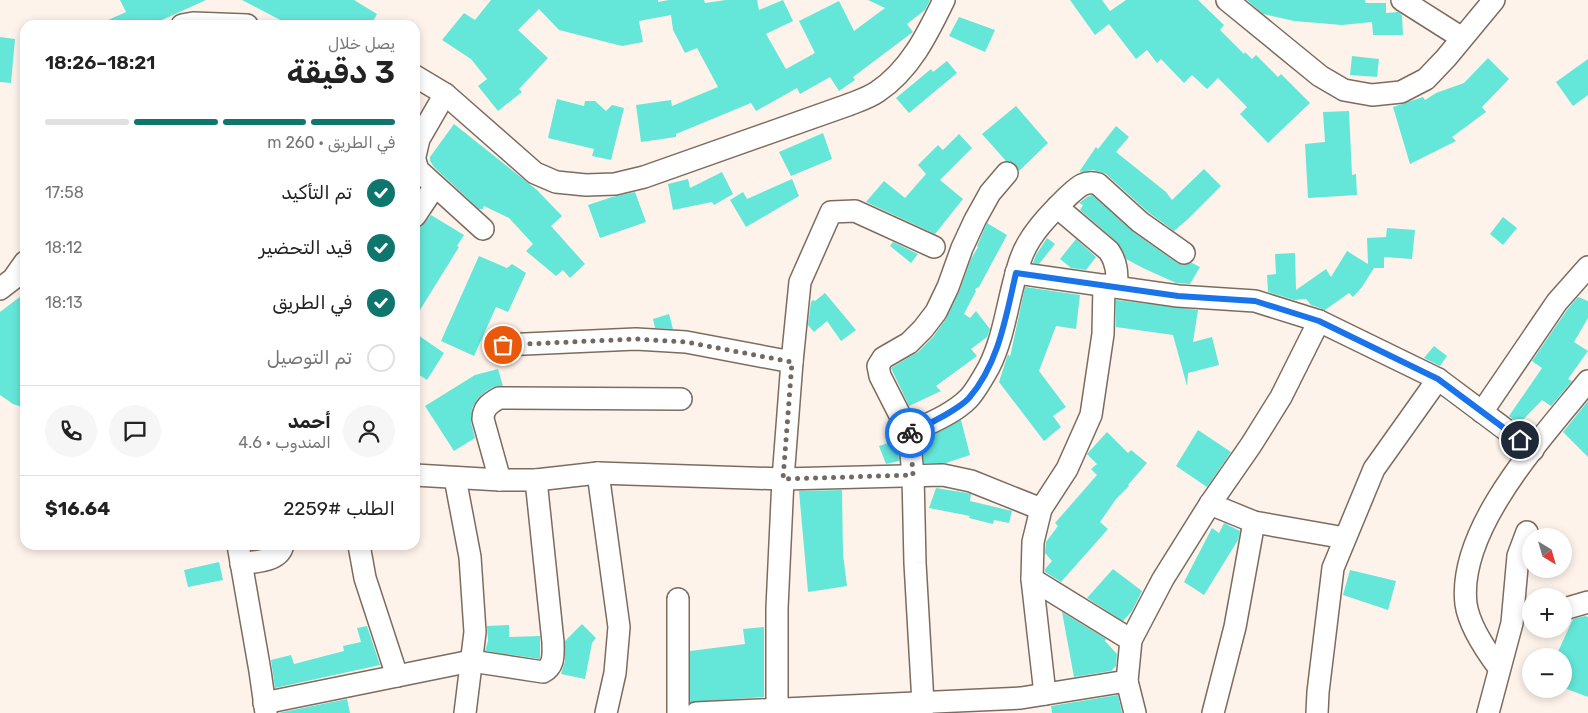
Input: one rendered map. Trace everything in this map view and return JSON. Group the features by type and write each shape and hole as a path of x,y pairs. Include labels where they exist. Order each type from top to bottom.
{"street":[{"path":"420,79 444,94 535,173 556,182 586,185 615,184 644,177 848,105 876,93 893,79 916,53 944,0"},
{"path":"1227,0 1320,76 1344,90 1372,95 1401,92 1426,79 1494,0"},
{"path":"1402,0 1462,38"},
{"path":"420,137 444,94"},
{"path":"420,172 483,228"},
{"path":"922,708 913,475 909,434 880,376 878,366 883,358 909,343 936,312 948,287 974,220 990,192 1007,174"},
{"path":"909,434 939,418 968,399 989,368 1000,339 1021,257 1030,240 1057,208 1082,184 1087,182 1098,184 1140,222 1184,253"},
{"path":"420,208 435,186"},
{"path":"1045,694 1032,579 1033,542 1041,509 1067,469 1092,415 1102,334 1111,286 1117,269 1115,260 1109,251 1057,208"},
{"path":"777,710 777,608 783,479 800,282 831,212 856,211 934,248"},
{"path":"1482,412 1557,302 1588,266"},
{"path":"0,289 13,279 20,269"},
{"path":"1016,273 1178,296 1255,301 1319,321 1438,379 1532,450"},
{"path":"1135,713 1126,681 1131,640 1163,579 1210,504 1281,398 1319,321"},
{"path":"503,345 636,339 686,342 792,362"},
{"path":"1318,713 1318,692 1333,568 1374,469 1438,379"},
{"path":"1499,668 1485,649 1466,605 1467,573 1474,546 1485,520 1501,494 1532,450 1588,380"},
{"path":"500,480 482,419 483,412 490,403 499,398 681,399"},
{"path":"420,475 536,480 598,473 783,479 943,475 971,481 1041,509"},
{"path":"598,473 619,627 615,673 606,713"},
{"path":"455,478 470,556 475,632 465,713"},
{"path":"281,550 274,558 239,554 265,708 397,676 471,662 543,672 550,669 552,664 553,642 536,480"},
{"path":"1210,504 1254,522 1345,538"},
{"path":"1213,713 1235,627 1254,522"},
{"path":"1488,713 1499,668 1522,620 1518,556 1522,545"},
{"path":"360,550 365,578 397,676"},
{"path":"1032,579 1131,640"},
{"path":"678,599 678,713"},
{"path":"1572,607 1588,602"},
{"path":"696,713 1022,706 1045,694 1126,681"}],"building":[{"path":"120,0 206,0 162,20 108,20 126,12"},
{"path":"242,0 354,0 377,14 374,20 280,20"},
{"path":"491,0 658,0 658,2 669,0 704,0 705,3 726,0 757,0 759,10 783,0 793,21 766,34 786,69 815,53 799,21 839,1 854,31 885,8 868,0 930,0 925,10 907,24 913,32 853,77 855,80 839,91 830,77 800,94 797,88 756,111 751,103 676,134 676,137 641,142 636,105 671,100 672,106 718,87 697,48 685,53 673,30 671,15 639,21 643,42 622,46 559,30 539,9 518,30 548,58 519,89 522,92 498,111 478,86 487,79 471,59 442,40 464,13 475,20"},
{"path":"1070,0 1102,0 1110,11 1126,0 1198,0 1224,25 1220,30 1244,54 1245,52 1252,59 1256,55 1278,77 1281,74 1310,103 1268,143 1240,114 1247,107 1218,78 1207,89 1192,75 1184,83 1161,59 1157,63 1147,50 1136,59 1109,24 1095,35"},
{"path":"1247,0 1365,0 1365,3 1386,3 1386,13 1398,12 1402,15 1403,35 1373,35 1372,22 1342,25 1294,21 1263,14"},
{"path":"959,17 995,30 985,52 949,36"},
{"path":"0,37 15,39 11,83 0,82"},
{"path":"1352,56 1379,59 1377,77 1350,75"},
{"path":"1488,58 1509,79 1482,107 1486,112 1452,137 1456,141 1410,164 1393,107 1423,97 1425,100 1436,93 1464,83"},
{"path":"1588,59 1588,95 1573,106 1556,82"},
{"path":"947,61 957,73 909,113 896,98 931,69 933,72"},
{"path":"557,99 584,106 585,101 595,101 606,111 612,105 624,108 611,160 592,156 594,149 548,138"},
{"path":"1016,106 1048,143 1019,171 1015,164 1006,161 982,134"},
{"path":"1349,111 1352,175 1356,174 1357,195 1308,198 1305,144 1325,142 1323,112"},
{"path":"454,124 537,190 562,216 551,226 585,264 570,278 563,270 556,276 526,251 533,244 509,218 484,206 483,209 479,209 434,167 430,157"},
{"path":"1116,126 1129,137 1116,152 1166,192 1172,200 1204,169 1221,186 1174,231 1148,212 1106,174 1093,170 1079,172 1096,147 1098,149"},
{"path":"823,133 832,159 791,176 779,152"},
{"path":"959,134 972,148 940,180 963,199 935,234 866,202 884,181 905,198 926,174 918,165 938,145 943,150"},
{"path":"722,172 733,194 714,205 712,202 673,210 668,184 688,179 690,188"},
{"path":"792,179 799,196 746,227 730,200 743,192 747,199"},
{"path":"635,192 646,222 600,238 588,205"},
{"path":"1092,195 1132,231 1177,263 1183,265 1192,263 1200,267 1190,284 1176,283 1126,259 1117,242 1080,210 1083,205 1079,203"},
{"path":"431,215 464,235 457,246 459,247 420,310 420,227"},
{"path":"1503,217 1517,228 1503,245 1490,234"},
{"path":"987,223 1007,235 979,287 975,289 976,291 964,314 970,318 976,311 990,329 987,337 971,349 977,356 936,386 941,391 909,406 891,368 918,352 933,337 946,319"},
{"path":"1387,228 1415,230 1412,259 1384,257 1384,268 1374,268 1353,297 1349,293 1325,310 1311,305 1306,299 1294,300 1268,292 1267,275 1276,274 1275,254 1295,253 1296,290 1326,269 1331,277 1347,251 1368,264 1367,238 1386,237"},
{"path":"1047,238 1055,244 1039,264 1033,263 1036,255"},
{"path":"1076,239 1096,257 1086,270 1071,268 1060,259"},
{"path":"893,242 918,254 911,263 890,246"},
{"path":"479,256 507,268 512,264 526,273 508,312 496,307 474,356 441,341"},
{"path":"1025,287 1080,295 1076,329 1056,326 1039,371 1066,407 1053,416 1061,427 1044,441 999,382 1008,354 1010,357"},
{"path":"825,293 856,330 841,341 827,321 814,332 808,325 811,302"},
{"path":"20,297 20,406 0,395 0,312"},
{"path":"1578,297 1588,301 1588,318 1574,342 1588,351 1568,379 1572,381 1551,406 1542,400 1519,424 1509,416 1542,368 1532,361"},
{"path":"1116,300 1198,310 1193,342 1212,337 1219,365 1188,373 1187,386 1173,335 1116,327"},
{"path":"669,314 673,329 655,328 653,319"},
{"path":"420,336 444,353 427,380 420,375"},
{"path":"1434,346 1447,356 1440,366 1424,358"},
{"path":"498,369 503,386 493,387 478,399 472,408 471,422 475,438 454,451 425,406 475,375"},
{"path":"1588,401 1588,457 1563,432"},
{"path":"961,420 970,455 946,463 924,463 922,441"},
{"path":"1198,430 1231,452 1207,487 1176,466"},
{"path":"1107,432 1128,453 1131,450 1147,463 1116,499 1100,522 1108,529 1061,582 1045,572 1045,569 1052,561 1045,553 1046,542 1058,526 1055,523 1097,475 1091,469 1097,464 1087,454"},
{"path":"895,441 898,448 899,461 886,464 879,446"},
{"path":"936,488 971,494 970,501 1012,511 1009,523 994,520 993,524 969,518 970,516 929,508"},
{"path":"842,490 843,554 847,586 808,592 799,491"},
{"path":"1224,523 1240,531 1238,540 1204,595 1184,582 1212,528 1219,533"},
{"path":"219,562 223,580 188,587 184,570"},
{"path":"1113,569 1142,591 1132,611 1123,621 1087,598"},
{"path":"1350,570 1396,581 1388,610 1343,595"},
{"path":"1062,612 1106,639 1105,641 1117,654 1116,666 1111,671 1074,677"},
{"path":"1588,617 1588,697 1572,691 1572,648 1560,648 1564,638 1572,638 1573,619"},
{"path":"582,624 596,638 592,643 585,679 561,674 565,661 565,641"},
{"path":"509,625 509,637 540,636 540,659 485,651 488,641 487,626"},
{"path":"367,626 380,665 275,688 271,660 291,655 294,664 344,651 343,646 361,642 357,628"},
{"path":"764,627 764,697 690,702 690,651 745,644 743,629"},
{"path":"1118,695 1122,713 1052,713 1051,706"},
{"path":"347,699 350,713 278,713"}],"way so far":[{"path":"503,345 636,339 686,342 792,362 783,479 913,475 910,433"}],"route":[{"path":"910,433 939,418 968,399 989,368 1000,339 1016,273 1178,296 1255,301 1319,321 1438,379 1520,440"}]}
